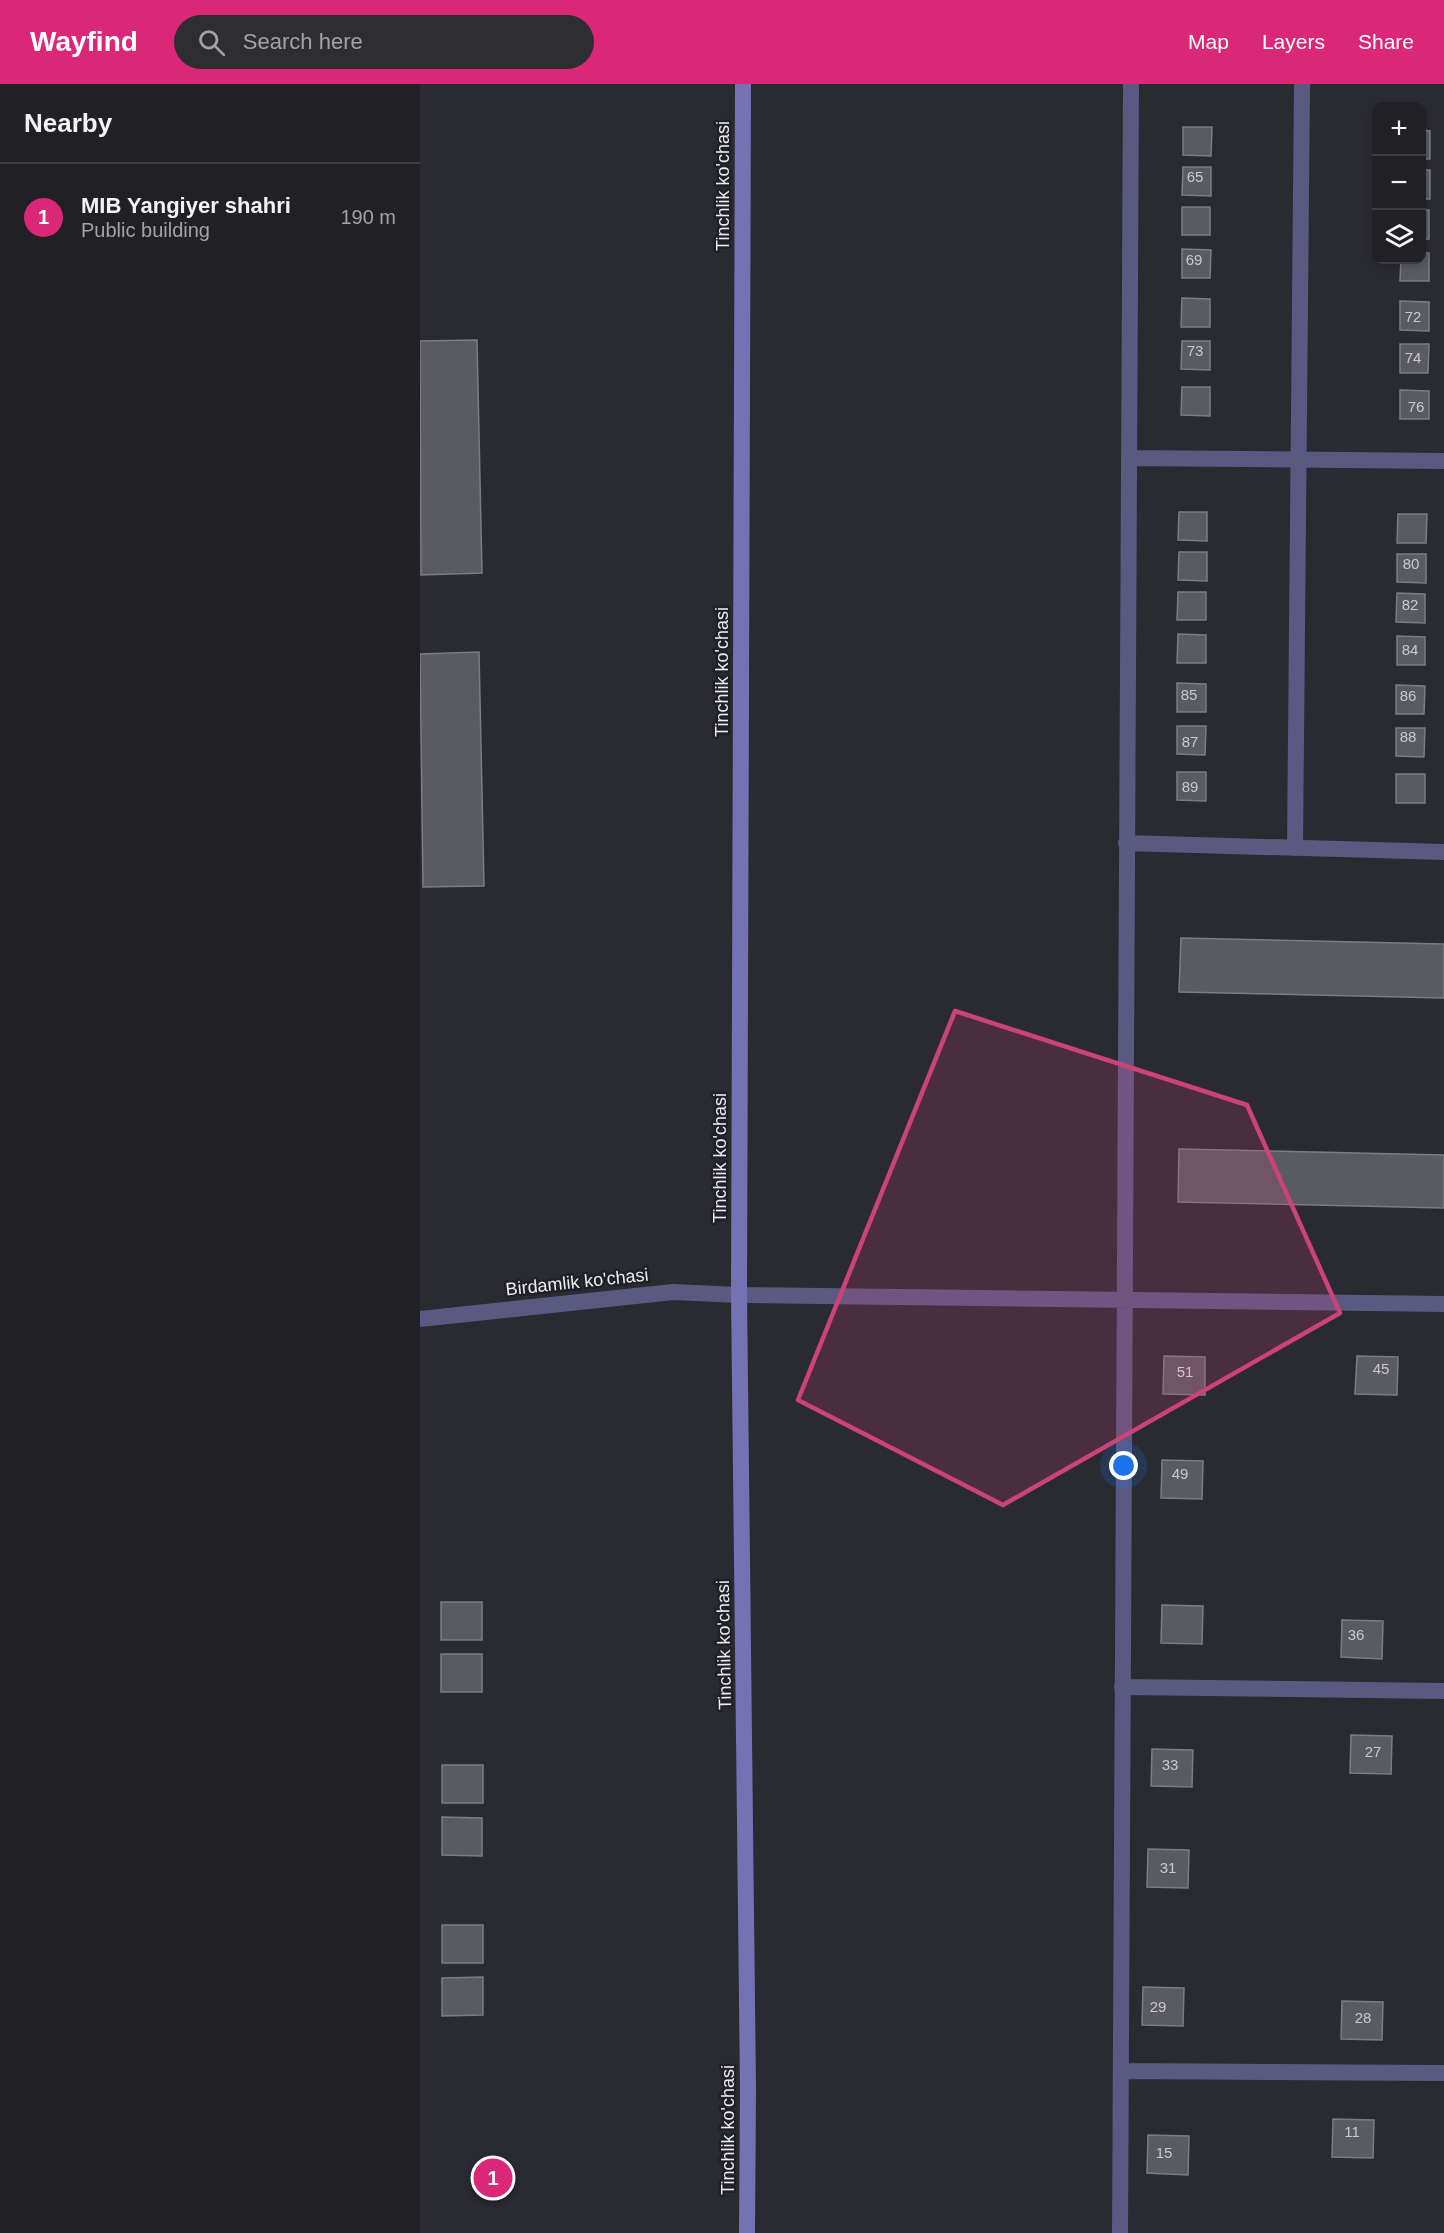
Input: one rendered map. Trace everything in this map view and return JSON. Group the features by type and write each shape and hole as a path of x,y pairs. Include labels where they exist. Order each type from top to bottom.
{"main road":[{"name":"Tinchlik ko'chasi","path":"743,84 739,1295 748,2066 747,2233"}],"street":[{"path":"1120,2233 1131,84"},
{"path":"1295,848 1302,84"},
{"path":"1129,458 1444,461"},
{"path":"1126,843 1444,852"},
{"name":"Birdamlik ko'chasi","path":"420,1319 673,1292 739,1295 1444,1304"},
{"path":"1122,1687 1444,1691"},
{"path":"1120,2071 1444,2073"}],"highlighted area":[{"path":"955,1011 1247,1105 1340,1313 1003,1505 798,1400"}],"building":[{"path":"1183,127 1212,127 1211,156 1183,155"},
{"path":"1426,130 1430,131 1430,159 1426,159"},
{"path":"1183,167 1211,167 1211,196 1182,195"},
{"path":"1426,170 1430,170 1430,199 1426,199"},
{"path":"1182,207 1210,207 1210,235 1182,235"},
{"path":"1426,210 1429,210 1429,239 1426,239"},
{"path":"1182,249 1211,250 1210,278 1182,278"},
{"path":"1426,253 1429,253 1429,281 1400,281 1401,264 1426,264"},
{"path":"1182,298 1210,299 1210,327 1181,327"},
{"path":"1400,301 1429,302 1429,331 1400,330"},
{"path":"477,340 482,573 421,575 420,341"},
{"path":"1182,341 1210,341 1210,370 1181,369"},
{"path":"1400,344 1429,344 1428,373 1400,373"},
{"path":"1182,387 1210,387 1210,416 1181,415"},
{"path":"1400,390 1429,391 1429,419 1400,419"},
{"path":"1179,512 1207,512 1207,541 1178,540"},
{"path":"1398,514 1427,514 1426,543 1397,543"},
{"path":"1179,552 1207,552 1207,581 1178,580"},
{"path":"1397,554 1426,554 1426,583 1397,582"},
{"path":"1178,592 1206,592 1206,620 1177,620"},
{"path":"1397,593 1425,594 1425,623 1396,622"},
{"path":"1178,634 1206,635 1206,663 1177,663"},
{"path":"1397,636 1425,637 1425,665 1397,665"},
{"path":"479,652 484,886 423,887 420,654"},
{"path":"1177,683 1206,684 1206,712 1177,712"},
{"path":"1396,685 1425,686 1424,714 1396,714"},
{"path":"1177,726 1206,726 1205,755 1177,754"},
{"path":"1396,728 1425,728 1424,757 1396,756"},
{"path":"1177,772 1206,772 1206,801 1177,800"},
{"path":"1396,774 1425,774 1425,803 1396,803"},
{"path":"1181,938 1444,944 1444,998 1179,992"},
{"path":"1179,1149 1444,1155 1444,1208 1178,1202"},
{"path":"1164,1356 1205,1357 1205,1395 1163,1394"},
{"path":"1357,1356 1398,1357 1397,1395 1355,1394"},
{"path":"1162,1460 1203,1461 1202,1499 1161,1498"},
{"path":"441,1602 482,1602 482,1640 441,1640"},
{"path":"1162,1605 1203,1606 1202,1644 1161,1643"},
{"path":"1342,1620 1383,1621 1382,1659 1341,1657"},
{"path":"441,1654 482,1654 482,1692 441,1692"},
{"path":"1351,1735 1392,1736 1391,1774 1350,1773"},
{"path":"1152,1749 1193,1750 1192,1787 1151,1786"},
{"path":"442,1765 483,1765 483,1803 442,1803"},
{"path":"442,1817 482,1818 482,1856 442,1855"},
{"path":"1148,1849 1189,1850 1188,1888 1147,1887"},
{"path":"442,1925 483,1925 483,1963 442,1963"},
{"path":"483,1977 483,2015 442,2016 442,1978"},
{"path":"1143,1987 1184,1988 1183,2026 1142,2025"},
{"path":"1342,2001 1383,2002 1382,2040 1341,2039"},
{"path":"1333,2119 1374,2120 1373,2158 1332,2157"},
{"path":"1148,2135 1189,2136 1188,2175 1147,2173"}],"place":[{"name":"MIB Yangiyer shahri","path":"493,2178"}]}
